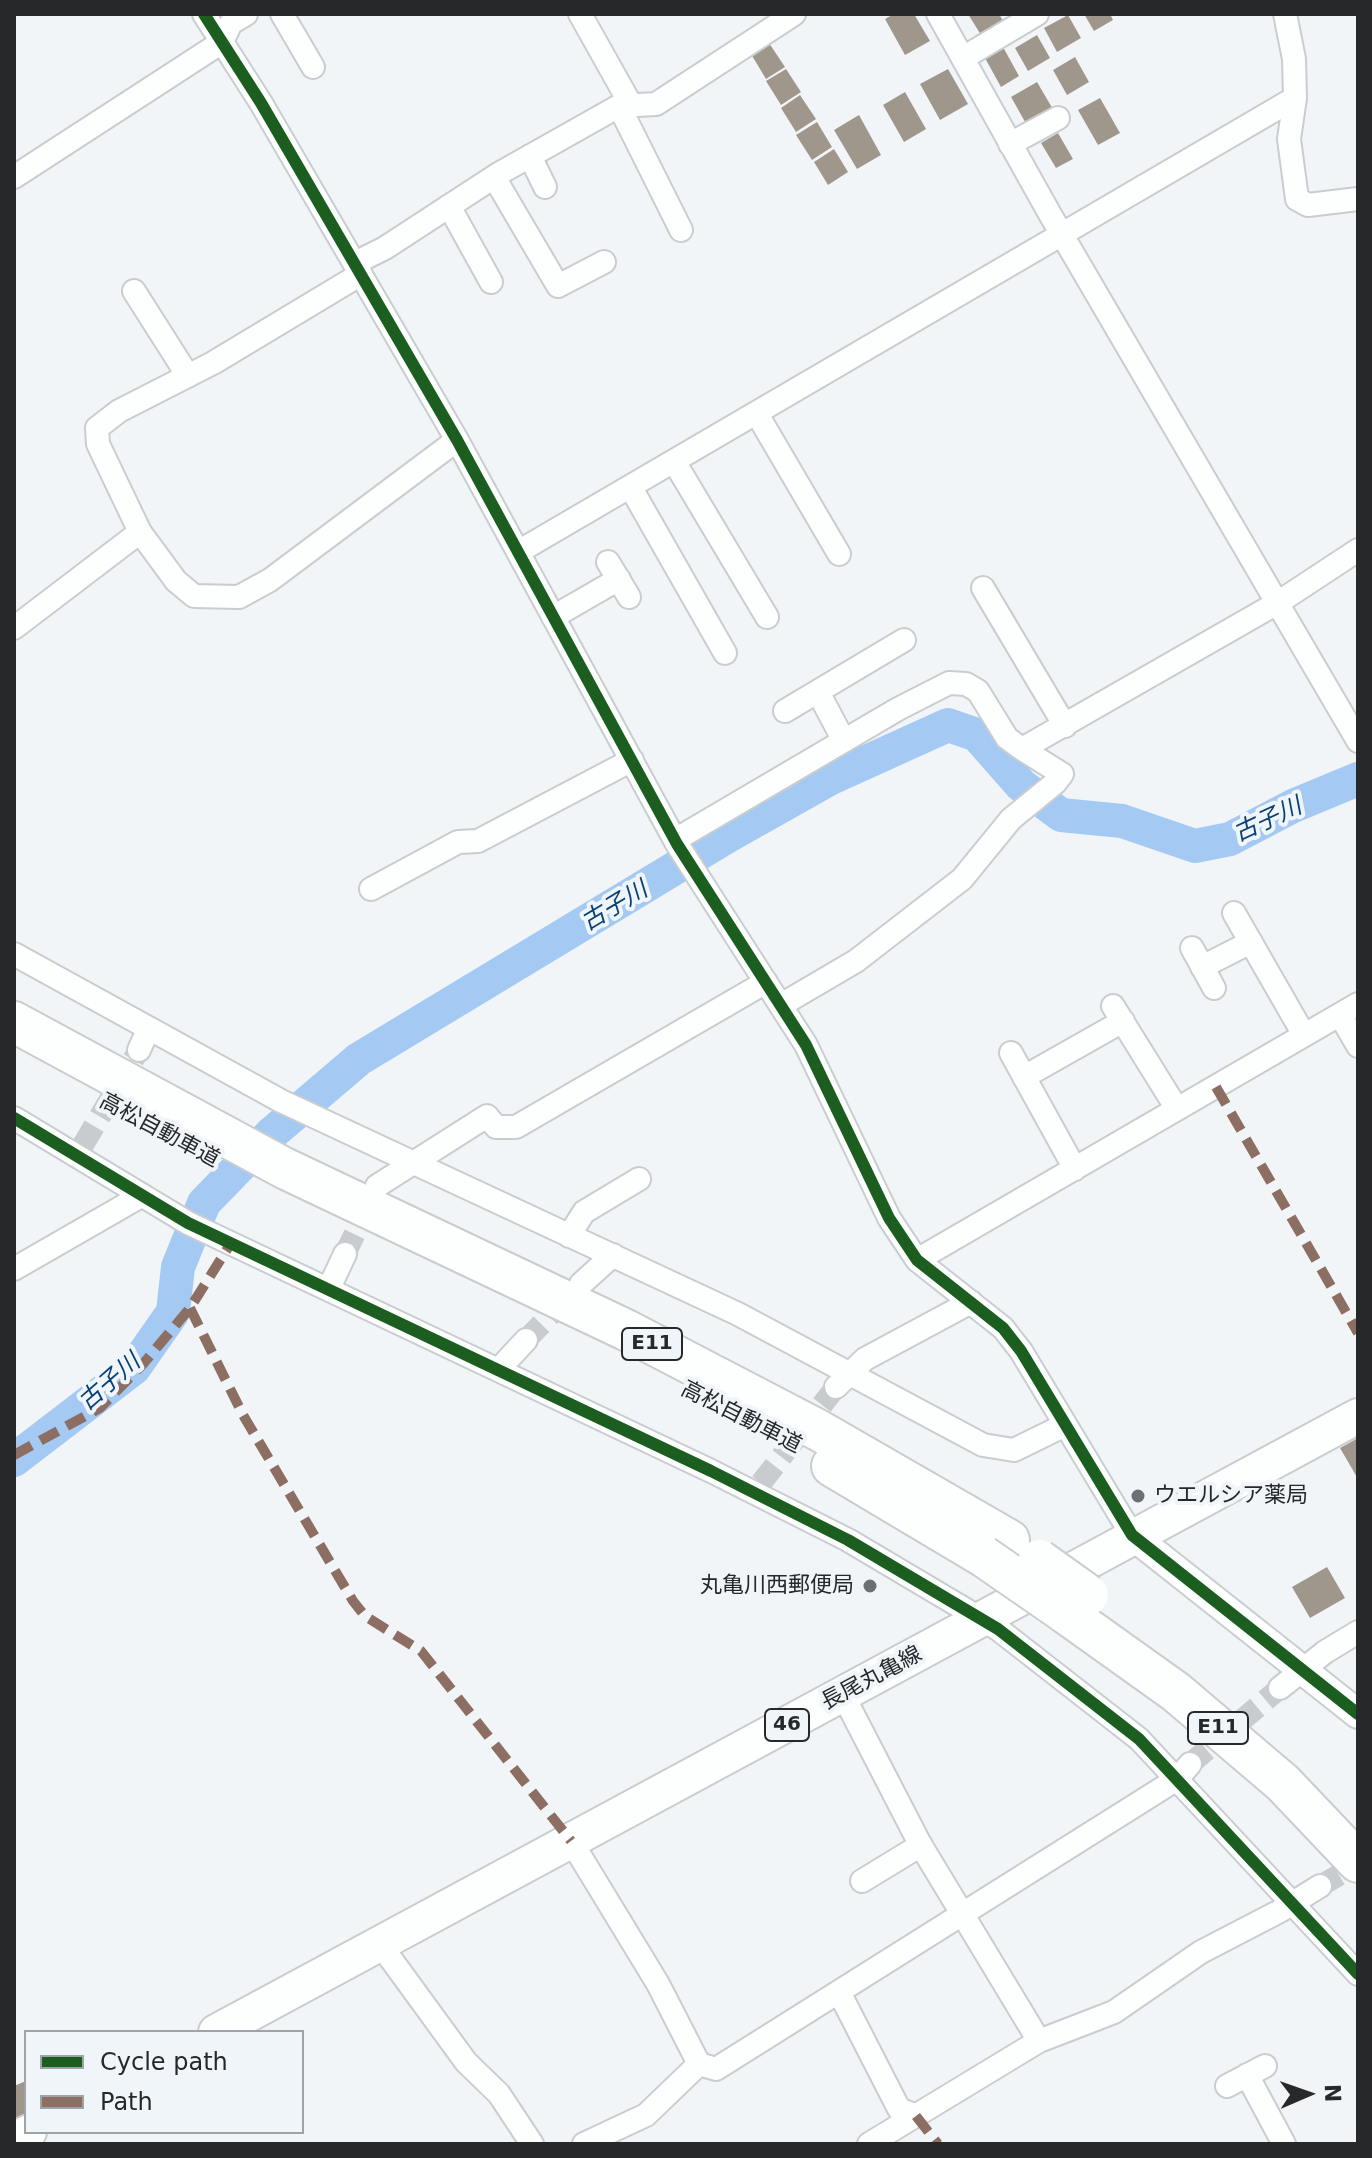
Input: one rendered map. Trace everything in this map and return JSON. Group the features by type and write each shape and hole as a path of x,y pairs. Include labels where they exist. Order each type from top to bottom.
{"highway":[{"name":"高松自動車道","path":"14,1022 207,1142"},
{"name":"高松自動車道","path":"14,1054 207,1142 278,1179 626,1330 916,1483 996,1548 1076,1603 1190,1671 1300,1763 1358,1821"},
{"name":"高松自動車道","path":"1076,1603 1271,1773 1358,1862"}],"main road":[{"name":"長尾丸亀線","path":"220,2030 843,1695 1132,1535 1358,1416"}],"street":[{"path":"204,14 457,440 676,842 806,1045 889,1218 917,1260 1003,1328 1021,1351 1063,1426 1132,1535 1358,1714"},
{"path":"14,177 222,42 231,23 246,14"},
{"path":"282,14 313,67"},
{"path":"580,14 681,230"},
{"path":"457,440 270,580 239,597 194,596 176,581 140,532 98,444 97,428 119,411 188,376 358,269 494,177 625,106 656,104 794,14"},
{"path":"938,14 1010,144 1358,741"},
{"path":"963,58 1037,14"},
{"path":"1285,14 1294,59 1295,98 1289,139 1297,199 1308,205 1358,199"},
{"path":"518,552 675,463 1062,231 1295,98"},
{"path":"1010,144 1058,118"},
{"path":"530,156 545,187"},
{"path":"494,177 558,286 604,262"},
{"path":"449,206 491,282"},
{"path":"134,291 188,376"},
{"path":"757,414 839,554"},
{"path":"675,463 767,617"},
{"path":"631,488 725,653"},
{"path":"14,628 140,532"},
{"path":"1022,749 1279,602 1358,550"},
{"path":"553,617 619,579"},
{"path":"983,588 1065,726"},
{"path":"785,711 904,640"},
{"path":"676,842 844,741 949,683 966,684 987,701 1007,738 1062,774 1055,783 1028,802 962,879 856,961 781,1005"},
{"path":"818,692 844,741"},
{"path":"371,889 458,842 478,841 632,760"},
{"path":"1234,913 1304,1035"},
{"path":"14,942 14,954 143,1040 306,1112 738,1314 842,1380 998,1449 1014,1450 1063,1426"},
{"path":"1214,988 1197,958 1251,942"},
{"path":"377,1186 411,1161 487,1116 496,1127 516,1127 766,982"},
{"path":"917,1260 1349,1010 1358,1046"},
{"path":"1024,1077 1118,1014 1177,1109"},
{"path":"1011,1053 1075,1169"},
{"path":"14,1118 80,1152 141,1196 188,1223 759,1489 980,1620 1183,1772 1293,1904 1358,1974"},
{"path":"569,1236 584,1212 639,1179"},
{"path":"14,1269 141,1196"},
{"path":"329,1288 345,1254"},
{"path":"581,1284 613,1255"},
{"path":"842,1380 865,1359 971,1302"},
{"path":"500,1368 526,1340"},
{"path":"1280,1688 1303,1668 1358,1632"},
{"path":"843,1695 921,1845 1039,2041"},
{"path":"571,1841 658,1984 699,2064 716,2069 1183,1772"},
{"path":"862,1881 921,1845"},
{"path":"869,2144 1039,2041 1114,2012 1201,1952 1293,1904 1320,1886"},
{"path":"380,1944 466,2062 499,2094 532,2144"},
{"path":"839,1992 899,2109 916,2116"},
{"path":"584,2144 646,2115 699,2064"},
{"path":"1246,2075 1284,2144"}],"building":[{"path":"894,14 914,14 930,41 905,55 885,19"},
{"path":"968,14 999,14 1003,21 981,35"},
{"path":"1084,14 1110,14 1113,20 1094,31"},
{"path":"1068,15 1081,38 1057,52 1044,28"},
{"path":"1037,35 1050,58 1028,71 1015,48"},
{"path":"769,43 785,67 766,79 751,54"},
{"path":"1003,47 1019,76 1001,87 985,58"},
{"path":"1075,57 1089,82 1067,95 1053,70"},
{"path":"786,69 801,92 781,105 766,81"},
{"path":"948,69 968,104 940,120 920,84"},
{"path":"1037,82 1054,111 1028,127 1011,97"},
{"path":"905,92 926,129 904,142 883,105"},
{"path":"800,95 816,119 796,132 781,108"},
{"path":"1100,98 1120,133 1098,145 1078,110"},
{"path":"859,115 881,155 857,169 834,130"},
{"path":"817,122 832,147 812,160 796,135"},
{"path":"1058,133 1073,159 1056,168 1041,143"},
{"path":"834,149 848,172 828,185 814,162"},
{"path":"1358,1438 1358,1479 1340,1448"},
{"path":"1327,1567 1345,1598 1310,1618 1292,1587"},
{"path":"24,2082 24,2118 14,2122 14,2086"}],"waterway":[{"name":"古子川","path":"14,1460 134,1368 173,1312 178,1267 204,1203 271,1134 359,1059 728,836 831,778 948,725 977,735 1021,785 1061,815 1122,821 1195,846 1230,839 1293,806 1358,779"}],"tunnel":[{"path":"83,1145 139,1050"},
{"path":"345,1254 372,1198"},
{"path":"526,1340 569,1296"},
{"path":"761,1483 836,1387"},
{"path":"1190,1764 1280,1688"},
{"path":"1320,1886 1358,1864"}],"marked path":[{"path":"1216,1087 1358,1333"},
{"path":"14,1455 100,1408 143,1364 190,1308 231,1243"},
{"path":"190,1308 243,1415 353,1601 365,1616 421,1651 571,1841"},
{"path":"916,2116 938,2144"}],"cycle path":[{"path":"204,14 261,103 457,440 677,844 806,1045 889,1218 917,1260 1003,1328 1021,1351 1132,1535 1358,1714"},
{"path":"14,1118 188,1223 711,1471 848,1540 998,1629 1139,1739 1358,1974"}],"place":[{"name":"ウエルシア薬局","path":"1138,1496"},
{"name":"丸亀川西郵便局","path":"870,1586"}]}
